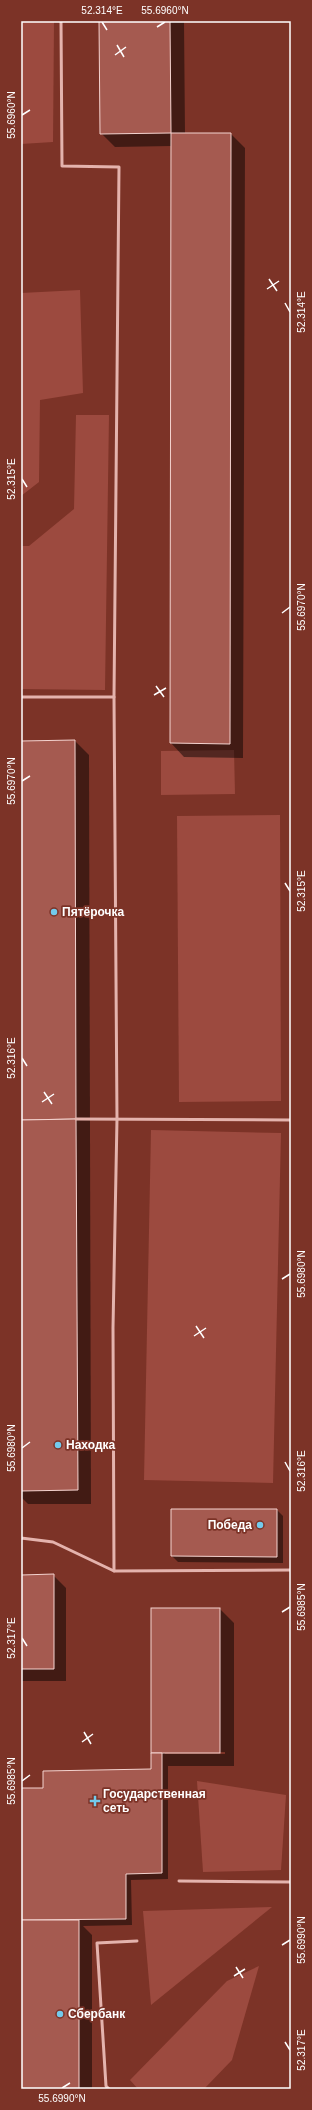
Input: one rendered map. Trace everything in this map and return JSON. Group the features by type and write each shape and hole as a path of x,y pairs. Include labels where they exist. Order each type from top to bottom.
{"lane":[{"path":"61,21 62,166 119,167 114,697 117,1119 113,1328 114,1571"},
{"path":"21,697 114,697"},
{"path":"76,1119 291,1120"},
{"path":"21,1538 54,1542 114,1571 291,1570"},
{"path":"179,1881 291,1882"},
{"path":"109,2089 106,2086 97,1943 137,1942"}],"shaded area":[{"path":"21,21 54,21 53,142 21,144"},
{"path":"80,290 83,393 40,400 39,482 21,496 21,293"},
{"path":"76,415 109,415 105,690 21,689 21,546 29,546 74,509"},
{"path":"234,750 235,794 161,795 161,751"},
{"path":"280,815 281,1101 179,1102 177,816"},
{"path":"151,1130 281,1133 273,1483 144,1480"},
{"path":"197,1781 286,1795 281,1870 203,1872"},
{"path":"272,1907 151,2005 143,1911"},
{"path":"259,1966 232,2060 204,2089 138,2089 130,2080 227,1981"}],"building":[{"path":"99,21 170,21 171,133 100,134"},
{"path":"171,133 231,133 230,744 170,743"},
{"path":"75,740 76,1119 21,1120 21,741"},
{"path":"76,1119 78,1490 21,1491 21,1120"},
{"path":"171,1509 277,1509 277,1557 171,1556"},
{"path":"54,1574 54,1669 21,1669 21,1575"},
{"path":"151,1608 220,1608 220,1753 151,1753"},
{"path":"151,1753 162,1753 162,1873 126,1874 126,1919 21,1920 21,1788 43,1788 43,1771 151,1769"},
{"path":"21,1920 79,1920 79,2089 21,2089"}],"place":[{"name":"Пятёрочка","path":"54,912"},
{"name":"Находка","path":"58,1445"},
{"name":"Победа","path":"260,1525"},
{"name":"Государственная сеть","path":"95,1801"},
{"name":"Сбербанк","path":"60,2014"}]}
